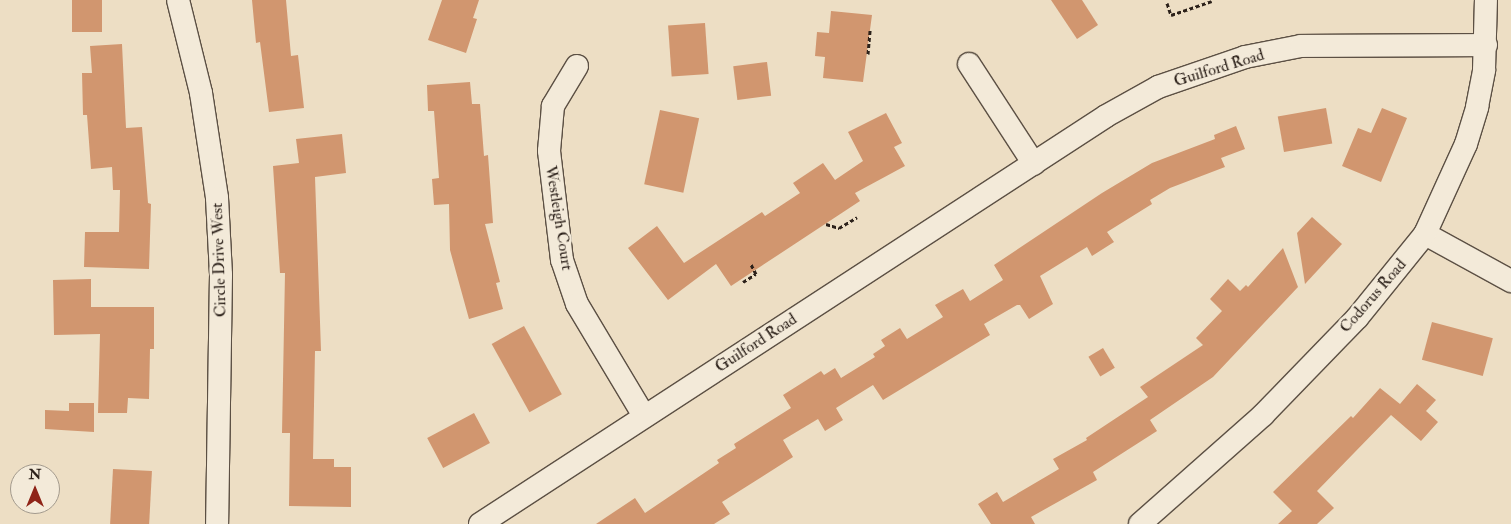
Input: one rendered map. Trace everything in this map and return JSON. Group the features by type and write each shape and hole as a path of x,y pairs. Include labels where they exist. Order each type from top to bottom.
{"street":[{"name":"Circle Drive West","path":"178,0 202,93 217,198 221,275 217,524"},
{"name":"Codorus Road","path":"1140,524 1263,415 1357,318 1425,234 1466,144 1478,107 1486,45 1486,0"},
{"name":"Guilford Road","path":"480,524 1034,164 1158,87 1245,57 1301,46 1353,43 1486,45"},
{"path":"969,64 1034,164"},
{"name":"Westleigh Court","path":"577,66 553,106 549,152 562,260 577,304 644,416"},
{"path":"1425,234 1511,281"}],"path":[{"path":"1167,3 1171,15 1212,1"},
{"path":"868,54 870,29"},
{"path":"826,224 839,228 857,217"},
{"path":"743,282 756,274 751,264"}],"building":[{"path":"72,0 102,0 102,32 72,32"},
{"path":"252,0 286,0 291,56 298,55 304,108 269,112 260,42 256,43"},
{"path":"442,0 479,0 473,18 477,19 466,53 428,40"},
{"path":"1051,0 1082,0 1098,25 1077,39"},
{"path":"831,11 872,15 863,82 823,78 825,57 815,56 817,32 829,33"},
{"path":"705,23 709,74 672,76 668,26"},
{"path":"122,44 126,128 142,127 148,203 151,204 149,269 84,267 85,232 119,232 120,190 113,190 112,167 91,169 87,115 83,115 82,73 92,73 90,46"},
{"path":"767,62 771,96 737,100 733,66"},
{"path":"470,82 472,104 480,104 484,156 488,155 493,223 485,224 500,282 496,283 503,309 469,319 450,250 449,204 434,205 432,179 439,178 434,111 428,111 427,85"},
{"path":"1326,108 1332,143 1284,152 1278,117"},
{"path":"1382,108 1407,118 1381,182 1342,166 1358,128 1371,133"},
{"path":"660,110 699,118 683,193 644,184"},
{"path":"886,113 902,143 894,147 905,166 855,193 860,201 731,286 716,264 668,300 628,248 657,226 684,263 762,212 765,216 800,193 793,183 823,163 835,180 863,161 848,132"},
{"path":"1236,126 1245,149 1221,158 1225,167 1170,188 1150,200 1152,204 1107,232 1114,242 1092,256 1087,247 1040,276 1053,304 1029,319 1020,305 1017,305 984,324 990,335 883,400 873,385 836,408 843,420 825,431 818,419 783,440 793,457 722,502 730,514 714,524 596,524 635,498 645,513 719,463 717,460 736,448 734,444 791,408 783,395 821,371 824,375 835,368 841,378 875,357 873,354 885,346 881,340 900,328 907,339 943,317 935,305 963,289 970,301 1003,280 994,265 1102,193 1152,163 1215,139 1214,135"},
{"path":"342,134 346,173 315,177 321,351 315,351 313,459 334,459 334,467 351,467 351,507 289,506 290,433 282,433 285,273 280,273 273,166 299,163 296,139"},
{"path":"1312,217 1342,244 1305,284 1297,233"},
{"path":"1283,248 1298,287 1213,377 1150,420 1157,431 1093,472 1097,480 1031,517 1035,524 991,524 978,504 997,492 1003,502 1059,469 1053,459 1087,440 1086,438 1148,397 1140,387 1203,345 1196,338 1222,311 1210,299 1228,279 1240,291 1246,285 1248,287"},
{"path":"91,279 91,307 154,307 154,349 150,349 149,399 128,398 127,413 98,413 100,334 54,335 53,280"},
{"path":"1432,322 1493,338 1483,376 1422,360"},
{"path":"524,326 562,394 529,412 492,344"},
{"path":"1103,348 1115,368 1100,376 1088,357"},
{"path":"1417,384 1436,400 1426,411 1438,422 1421,441 1391,415 1317,491 1334,508 1317,524 1278,524 1292,511 1273,492 1351,416 1353,418 1380,388 1400,404"},
{"path":"69,403 94,403 94,432 45,429 45,410 69,411"},
{"path":"474,413 490,443 443,468 427,438"},
{"path":"113,469 152,471 149,524 110,524"}]}
